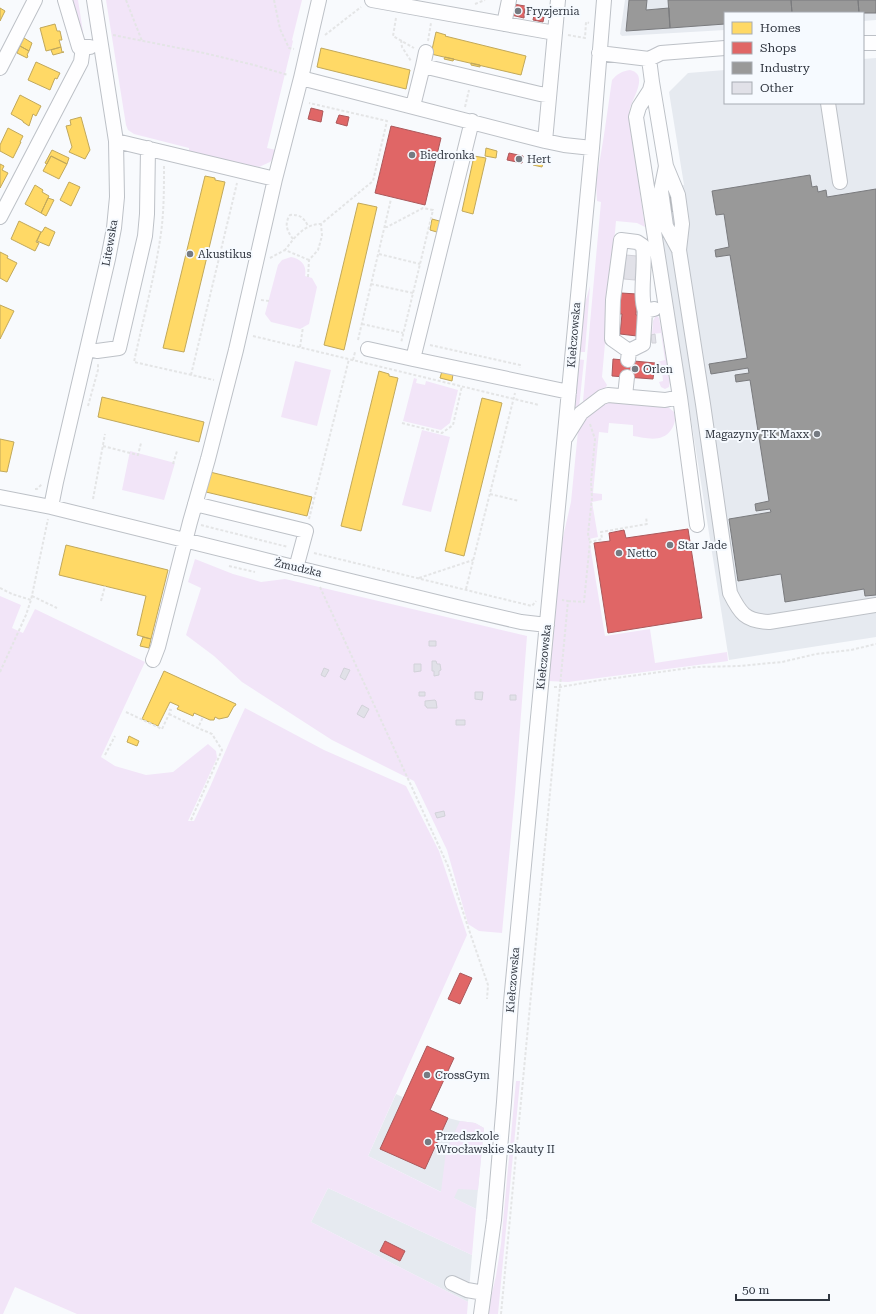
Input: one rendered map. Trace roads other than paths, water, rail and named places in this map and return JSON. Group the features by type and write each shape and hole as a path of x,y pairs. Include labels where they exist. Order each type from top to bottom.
{"street":[{"path":"0,68 35,0"},
{"path":"65,0 79,47 83,48"},
{"name":"Litewska","path":"51,507 49,481 88,348 114,228 117,197 116,141 94,0"},
{"path":"153,660 158,647 240,333 275,179 319,0"},
{"path":"504,24 509,0"},
{"path":"545,141 558,0"},
{"name":"Kiełczowska","path":"481,1314 494,1220 511,1002 592,148 604,0"},
{"path":"375,1 555,33"},
{"path":"83,48 100,41"},
{"path":"864,43 876,43"},
{"path":"0,218 81,62 83,48"},
{"path":"599,53 649,59 661,53 724,48"},
{"path":"413,106 426,52"},
{"path":"649,59 666,166 678,195 682,224 679,250 730,593 737,608 752,620 769,622 876,605"},
{"path":"422,70 472,78 549,95"},
{"path":"301,78 545,141 592,148"},
{"path":"652,82 650,90 639,107 636,117 680,397 697,526"},
{"path":"828,104 840,182"},
{"path":"413,359 467,120"},
{"path":"116,141 275,179"},
{"path":"88,348 97,351 119,348 144,236 147,214 148,148"},
{"path":"621,240 638,242 643,246 643,304 645,311 643,344 629,356 612,339 613,300 621,240"},
{"path":"645,311 665,306"},
{"path":"368,348 517,382 569,392"},
{"path":"625,396 627,377"},
{"path":"564,441 581,413 602,397 608,395 665,400 680,397"},
{"name":"Żmudzka","path":"0,497 51,507 521,622 547,625"},
{"path":"195,504 306,531 296,568"},
{"path":"452,1283 467,1290 484,1293"}],"place":[{"name":"Fryzjernia","path":"518,11"},
{"name":"Biedronka","path":"412,155"},
{"name":"Hert","path":"519,159"},
{"name":"Akustikus","path":"190,254"},
{"name":"Orlen","path":"635,369"},
{"name":"Magazyny TK Maxx","path":"817,434"},
{"name":"Star Jade","path":"670,545"},
{"name":"Netto","path":"619,553"},
{"name":"CrossGym","path":"427,1075"},
{"name":"Przedszkole Wrocławskie Skauty II","path":"428,1142"}]}
